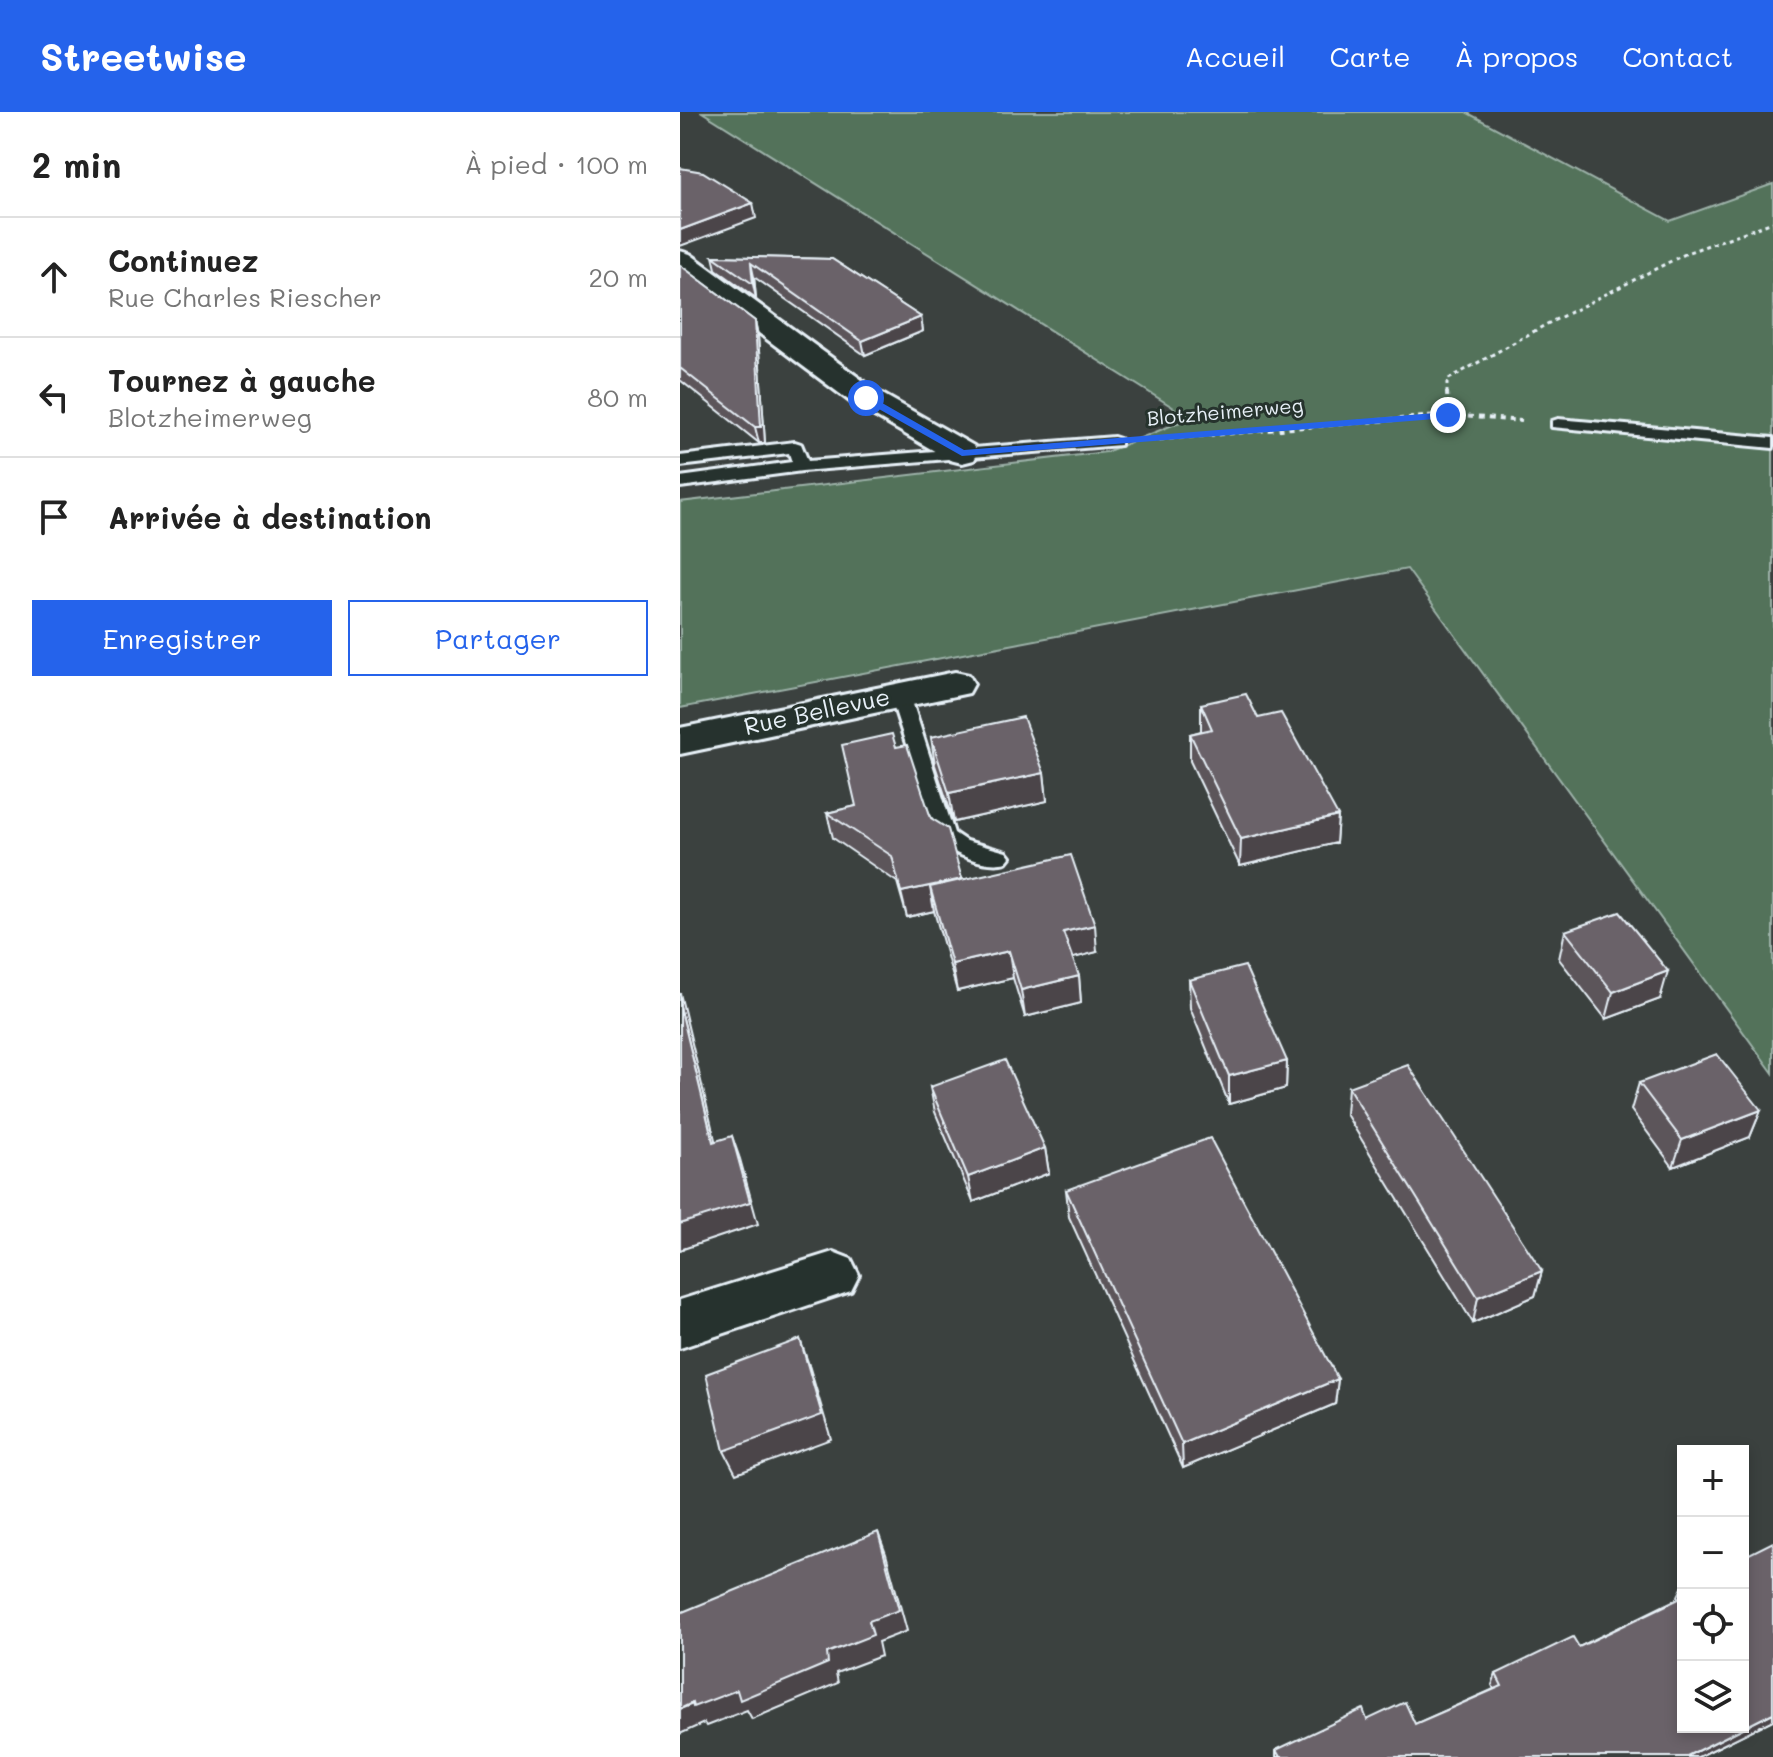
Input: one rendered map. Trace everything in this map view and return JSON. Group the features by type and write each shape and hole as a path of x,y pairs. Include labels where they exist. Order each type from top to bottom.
{"street":[{"path":"680,260 866,398 962,453"},
{"name":"Rue Bellevue","path":"680,741 955,684"},
{"path":"680,1324 833,1275"}],"lane":[{"path":"1558,424 1773,443"},
{"name":"Blotzheimerweg","path":"680,482 802,466 1114,442"},
{"path":"680,461 795,447 802,466"},
{"path":"900,695 945,837 959,847 999,857"}],"path":[{"path":"1448,415 1447,380 1547,324 1689,252 1773,222"},
{"name":"Blotzheimerweg","path":"1114,442 1448,415 1558,424"}],"green space":[{"path":"702,112 1466,112 1670,221 1773,184 1773,1073 1407,569 680,708 680,502 1106,452 1190,418"}],"building":[{"path":"680,168 703,172 753,203 680,230"},
{"path":"713,256 832,259 921,317 862,341 751,263 753,284"},
{"path":"680,265 755,321 761,427 755,427 680,368"},
{"path":"1246,694 1258,718 1281,713 1338,816 1241,839 1190,734 1212,729 1201,704"},
{"path":"1023,717 1044,773 949,793 931,737"},
{"path":"892,734 896,747 907,745 931,818 948,829 962,879 901,892 892,856 827,813 856,806 842,745"},
{"path":"1071,855 1095,925 1063,932 1079,976 1021,990 1009,951 952,964 930,887"},
{"path":"1620,912 1668,971 1613,992 1565,931"},
{"path":"1245,966 1287,1061 1229,1076 1189,980"},
{"path":"680,1006 713,1142 732,1136 750,1202 680,1224"},
{"path":"1717,1054 1761,1110 1682,1140 1639,1083"},
{"path":"1005,1060 1045,1148 968,1177 930,1087"},
{"path":"1408,1065 1542,1271 1478,1297 1348,1087"},
{"path":"1210,1138 1338,1379 1182,1444 1066,1190"},
{"path":"800,1339 822,1415 724,1451 706,1374"},
{"path":"878,1532 899,1610 869,1621 873,1635 827,1653 828,1663 740,1700 737,1690 680,1709 680,1613"},
{"path":"1773,1542 1773,1713 1749,1725 1749,1589 1749,1554"},
{"path":"1677,1600 1677,1733 1733,1733 1685,1757 1280,1757 1276,1750 1363,1709 1367,1720 1405,1702 1415,1724 1502,1686 1496,1674 1573,1637 1579,1647"}],"route":[{"path":"866,398 962,453 1448,415"}]}
